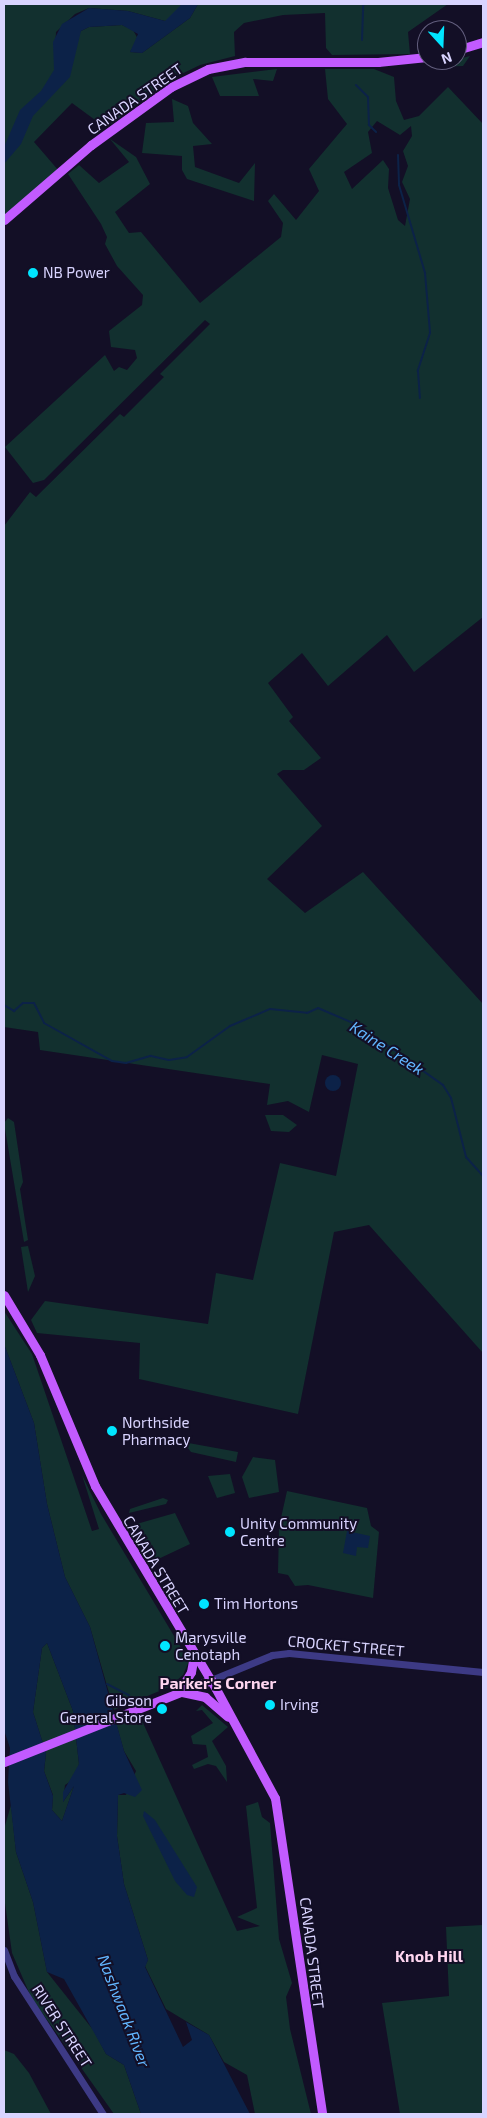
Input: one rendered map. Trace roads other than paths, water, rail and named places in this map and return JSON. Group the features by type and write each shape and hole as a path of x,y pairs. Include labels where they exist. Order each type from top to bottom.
{"main road":[{"path":"467,47 483,42"},
{"name":"CANADA STREET","path":"4,220 99,139 171,86 208,69 245,62 386,62 417,59"},
{"name":"CANADA STREET","path":"4,1295 40,1355 94,1486 211,1680 269,1784 279,1813 315,2089 322,2114"},
{"path":"179,1692 192,1672 194,1654"},
{"path":"4,1762 211,1680"},
{"path":"179,1692 213,1701 237,1726"}],"street":[{"name":"CROCKET STREET","path":"211,1680 272,1656 289,1653 483,1672"},
{"name":"RIVER STREET","path":"4,1950 28,2000 103,2114"}],"water":[{"path":"182,4 198,4 190,18 142,53 130,52 138,34 122,25 89,27 81,31 70,77 33,116 21,144 4,164 4,147 20,110 41,91 54,70 53,42 62,24 89,8 128,11 165,21"},
{"path":"330,1075 336,1075 341,1080 339,1089 330,1091 325,1086 325,1080"},
{"name":"Nashwaak River","path":"4,1344 34,1423 47,1504 65,1577 90,1627 124,1751 142,1790 135,1797 124,1793 118,1795 117,1836 124,1884 148,1960 145,1967 183,2047 192,2040 186,2022 209,2035 250,2114 141,2114 124,2065 106,2054 64,1979 47,1972 33,1902 16,1852 8,1782 10,1748 4,1730","holes":["47,1643 73,1711 79,1764 63,1792 63,1802 74,1786 62,1821 52,1810 53,1796 44,1771 46,1753 33,1712 42,1648"]},
{"path":"347,1531 370,1536 368,1548 357,1547 356,1556 343,1553"},
{"path":"144,1811 155,1820 197,1887 194,1897 187,1895 175,1881 143,1816"}],"waterway":[{"path":"362,40 363,4"},
{"path":"356,85 368,97 369,125 376,132"},
{"path":"398,155 399,185 425,273 430,333 418,371 420,398"},
{"name":"Kaine Creek","path":"4,1005 14,1011 23,1003 34,1003 44,1023 112,1061 126,1063 151,1056 169,1060 187,1057 230,1026 270,1009 307,1013 318,1008 360,1026 443,1085 451,1098 466,1157 483,1176"},
{"path":"107,1684 129,1695"}],"place":[{"name":"NB Power","path":"33,273"},
{"name":"Northside Pharmacy","path":"112,1431"},
{"name":"Unity Community Centre","path":"230,1532"},
{"name":"Tim Hortons","path":"204,1604"},
{"name":"Marysville Cenotaph","path":"165,1646"},
{"name":"Irving","path":"270,1705"},
{"name":"Gibson General Store","path":"162,1709"}],"district":[{"name":"Parker's Corner","path":"218,1683"},
{"name":"Knob Hill","path":"429,1956"}]}
